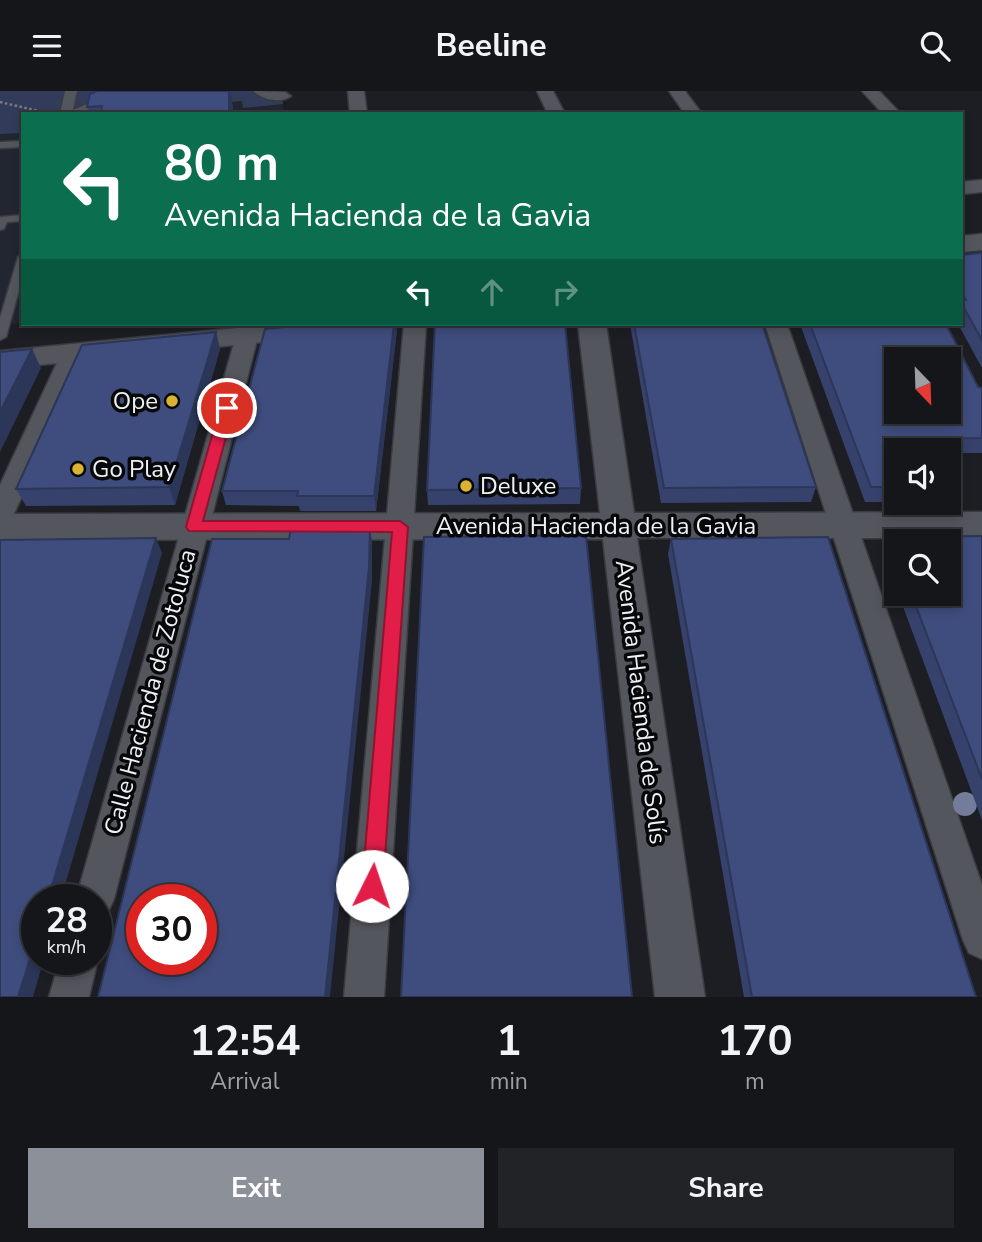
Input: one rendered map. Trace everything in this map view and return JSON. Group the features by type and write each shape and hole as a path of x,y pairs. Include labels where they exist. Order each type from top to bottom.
{"street":[{"path":"66,112 71,91"},
{"path":"80,112 125,93 148,91"},
{"path":"259,91 270,96 285,96"},
{"path":"356,91 359,112"},
{"path":"545,91 556,112"},
{"path":"677,91 693,112"},
{"path":"870,91 891,112"},
{"path":"963,244 982,242"},
{"path":"963,258 982,256"},
{"path":"0,340 156,326"},
{"path":"0,360 251,330 325,326"},
{"path":"364,997 415,326"},
{"name":"Avenida Hacienda de Solís","path":"592,326 680,997"},
{"path":"777,326 982,940"},
{"name":"Calle Hacienda de Zotoluca","path":"99,884 194,527 251,330"},
{"path":"0,514 74,352"},
{"name":"Avenida Hacienda de la Gavia","path":"0,527 982,525"},
{"path":"69,997 75,975"}],"lane":[{"path":"0,145 21,144"},
{"path":"0,227 3,219 21,218"},
{"path":"0,340 21,264"}],"path":[{"path":"0,102 42,112"}],"shaded area":[{"path":"0,91 282,91 284,112 21,112 21,323 0,325"},
{"path":"0,91 281,91 283,104 243,108 242,101 124,112 21,112 21,133 0,134"}],"building":[{"path":"97,91 229,91 229,112 101,112 102,106 87,107 90,94"},
{"path":"982,253 982,340 963,308 963,300 966,300 963,294 963,255"},
{"path":"296,326 394,326 374,496 297,496 298,491 222,491 265,329"},
{"path":"435,326 565,326 581,488 427,490"},
{"path":"634,326 763,326 816,487 664,488"},
{"path":"811,326 947,326 958,347 884,347 884,424 961,424 961,354 978,387 982,388 982,438 884,438 884,487 871,487"},
{"path":"216,332 169,487 16,489 82,345"},
{"path":"32,349 0,412 0,352"},
{"path":"370,527 369,567 325,997 98,997 103,975 112,975 112,941 126,885 126,975 217,975 217,884 126,884 212,539 289,539 291,528"},
{"path":"586,535 632,997 401,997 424,537"},
{"path":"961,536 982,536 982,779 916,606 961,606"},
{"path":"828,537 976,997 752,997 671,539"},
{"path":"156,538 52,884 21,884 21,975 25,975 18,997 0,997 0,540"}],"place":[{"name":"Ope","path":"172,401"},
{"name":"Go Play","path":"78,469"},
{"name":"Deluxe","path":"466,486"}],"route":[{"path":"227,408 194,527 400,527 372,886"}]}
